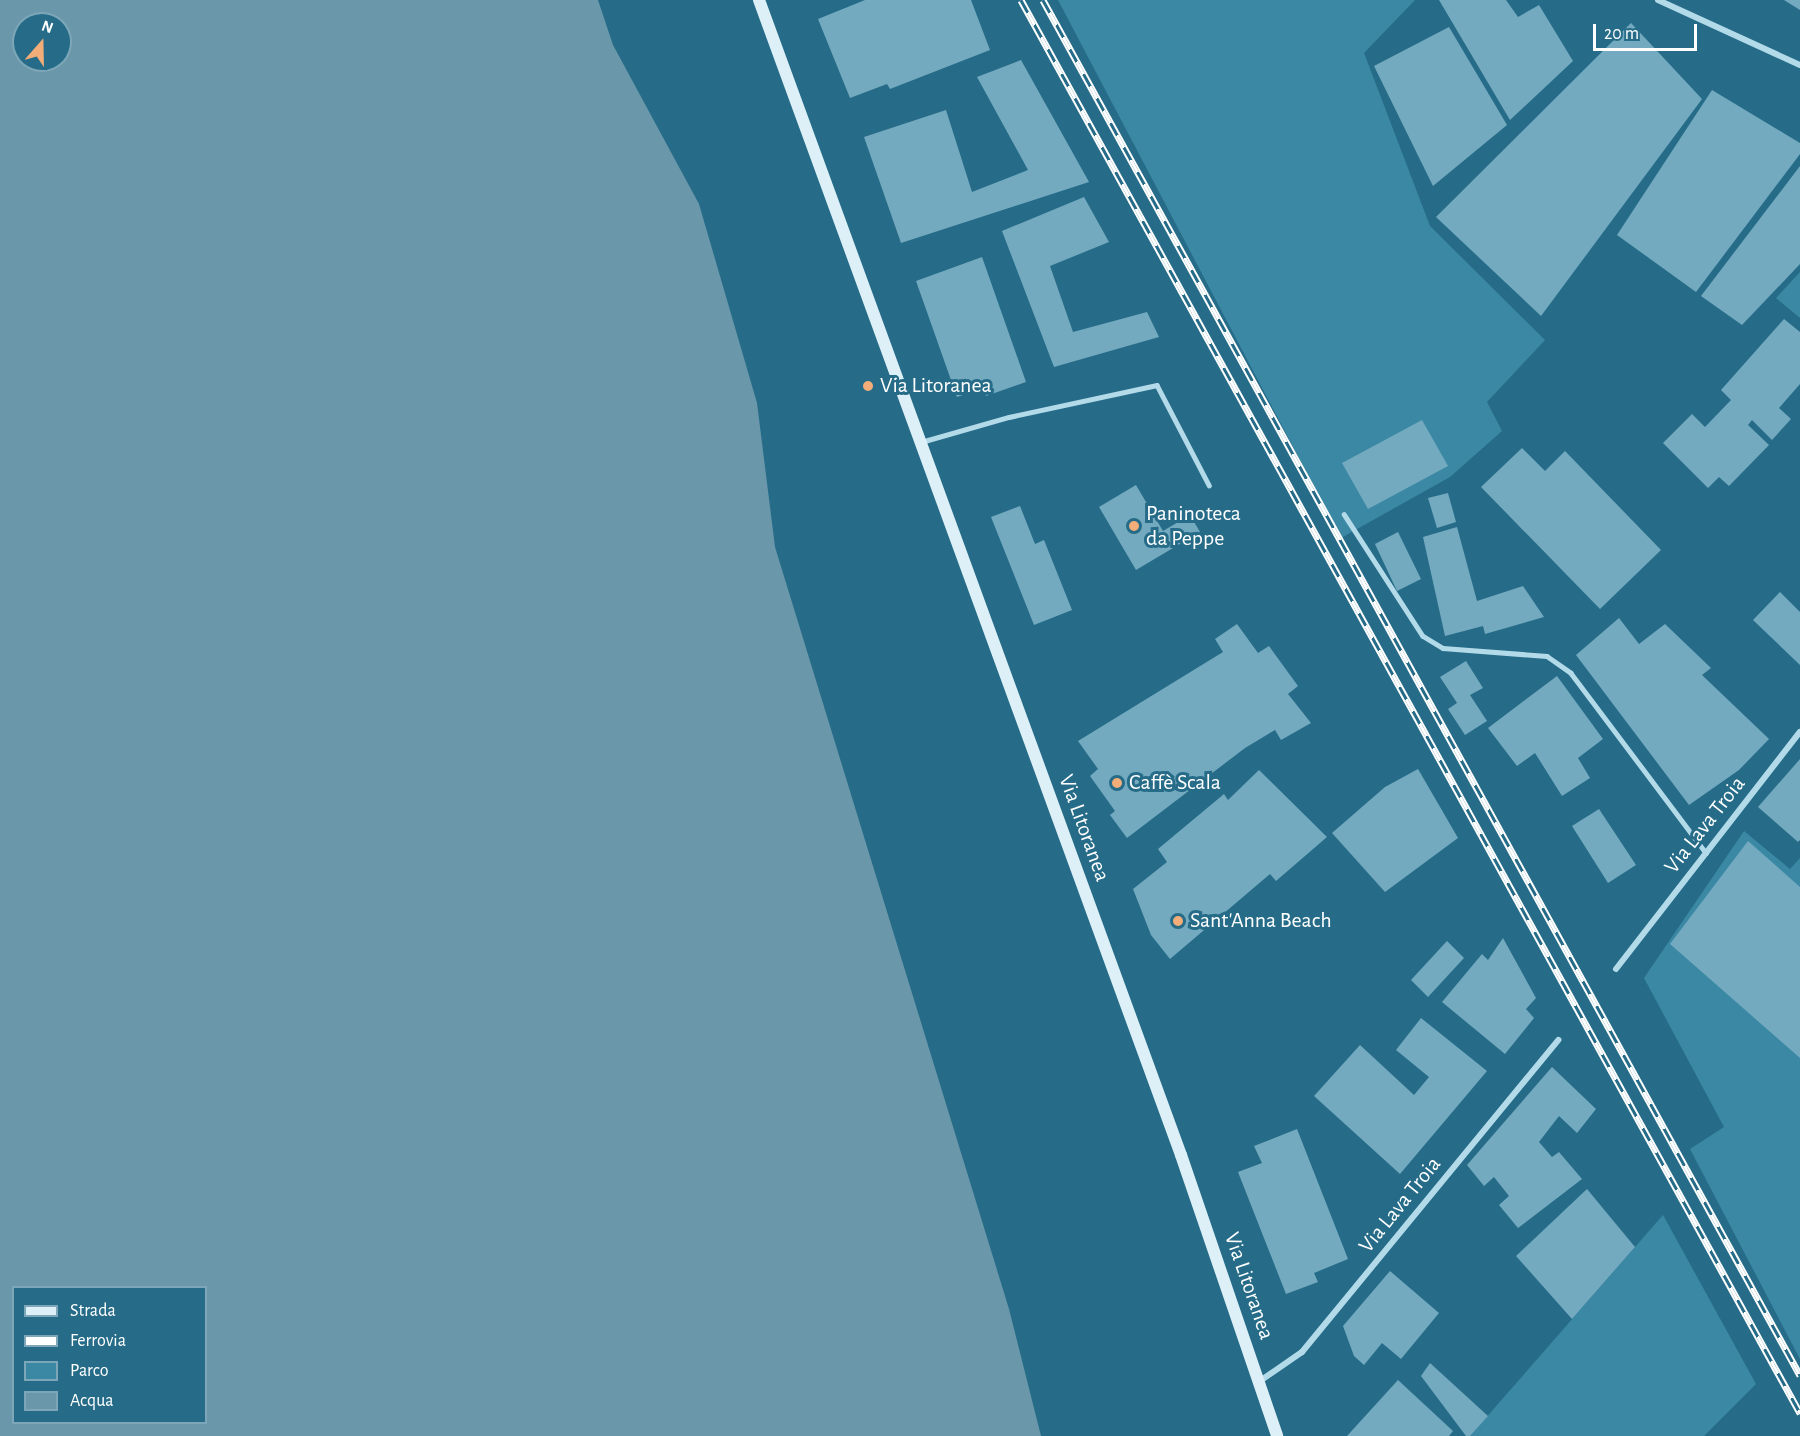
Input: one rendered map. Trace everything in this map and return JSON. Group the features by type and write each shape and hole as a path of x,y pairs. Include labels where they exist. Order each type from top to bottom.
{"street":[{"name":"Via Litoranea","path":"759,0 1260,1381 1277,1436"},
{"path":"1658,0 1800,65"},
{"name":"Via Lava Troia","path":"1616,969 1800,732"},
{"name":"Via Lava Troia","path":"1260,1381 1302,1352 1558,1040"}],"lane":[{"path":"921,442 1009,417 1157,385 1209,485"},
{"path":"1344,514 1423,636 1443,648 1547,656 1571,673 1706,853"}],"green space":[{"path":"1058,0 1415,0 1364,53 1430,226 1545,340 1487,402 1502,431 1450,477 1341,538"},
{"path":"1800,272 1800,318 1776,298"},
{"path":"1744,831 1790,869 1800,858 1800,1359 1690,1149 1724,1127 1644,978"},
{"path":"1663,1215 1756,1384 1704,1436 1470,1436"}],"water":[{"path":"0,0 598,0 613,45 699,204 757,403 775,547 1009,1309 1041,1436 0,1436"}],"building":[{"path":"865,0 971,0 990,50 890,89 887,84 850,98 818,19"},
{"path":"1439,0 1506,0 1518,17 1539,5 1573,61 1510,120"},
{"path":"1784,0 1800,0 1800,10"},
{"path":"1631,23 1702,99 1541,316 1436,217"},
{"path":"1449,27 1507,125 1433,186 1374,66"},
{"path":"1021,60 1089,182 901,243 864,137 946,110 972,192 1028,170 977,77"},
{"path":"1712,90 1800,143 1800,154 1696,292 1617,235"},
{"path":"1800,166 1800,264 1742,325 1701,296"},
{"path":"1084,197 1109,242 1050,266 1073,332 1147,312 1159,337 1054,367 1002,231"},
{"path":"982,257 1026,382 986,396 983,388 957,397 916,281"},
{"path":"1784,319 1800,332 1800,384 1779,408 1791,419 1772,440 1752,420 1748,425 1769,445 1729,486 1719,477 1708,488 1663,443 1692,414 1705,427 1731,400 1721,390"},
{"path":"1422,420 1448,466 1368,509 1342,463"},
{"path":"1522,448 1545,471 1565,451 1661,550 1600,609 1481,487"},
{"path":"1136,485 1163,531 1190,515 1200,532 1136,570 1099,507"},
{"path":"1448,493 1456,522 1437,528 1428,498"},
{"path":"1020,506 1035,544 1044,540 1072,610 1034,625 991,517"},
{"path":"1457,527 1477,601 1523,586 1544,617 1485,634 1483,626 1445,636 1423,537"},
{"path":"1398,532 1421,579 1397,591 1375,544"},
{"path":"1780,592 1800,612 1800,665 1753,620"},
{"path":"1619,618 1639,644 1665,624 1711,668 1702,675 1769,739 1739,770 1689,805 1576,655"},
{"path":"1237,624 1258,653 1269,646 1298,686 1288,694 1311,723 1281,740 1275,730 1245,748 1127,838 1110,815 1115,811 1090,776 1098,769 1078,741 1223,652 1215,639"},
{"path":"1466,661 1483,688 1470,695 1487,721 1465,735 1448,709 1457,703 1440,677"},
{"path":"1557,676 1603,739 1578,758 1590,778 1562,796 1535,753 1517,766 1488,728"},
{"path":"1800,759 1800,840 1798,842 1758,807"},
{"path":"1418,769 1458,838 1385,892 1332,833 1385,787"},
{"path":"1259,770 1327,837 1276,881 1270,874 1170,959 1151,935 1133,889 1167,862 1158,849 1224,794 1228,800"},
{"path":"1599,809 1636,865 1608,883 1572,826"},
{"path":"1748,841 1800,887 1800,1058 1670,944"},
{"path":"1503,938 1536,998 1526,1009 1534,1018 1505,1054 1442,1002 1482,954 1488,960"},
{"path":"1447,941 1464,958 1428,997 1411,980"},
{"path":"1421,1018 1487,1071 1400,1174 1314,1096 1360,1045 1414,1095 1429,1077 1396,1050"},
{"path":"1552,1067 1596,1109 1577,1133 1559,1116 1539,1142 1552,1157 1559,1152 1582,1179 1518,1228 1499,1205 1509,1196 1494,1177 1484,1186 1467,1165"},
{"path":"1297,1129 1348,1259 1314,1273 1318,1282 1286,1294 1238,1172 1262,1163 1254,1146"},
{"path":"1587,1189 1635,1247 1572,1319 1516,1256"},
{"path":"1390,1271 1439,1313 1401,1359 1382,1343 1364,1365 1354,1356 1343,1326"},
{"path":"1430,1363 1488,1416 1470,1436 1466,1436 1421,1376"},
{"path":"1398,1380 1453,1431 1449,1436 1347,1436"}],"railway":[{"path":"1021,0 1800,1413"},
{"path":"1043,0 1800,1375"}],"place":[{"name":"Via Litoranea","path":"868,386"},
{"name":"Paninoteca da Peppe","path":"1134,526"},
{"name":"Caffè Scala","path":"1117,783"},
{"name":"Sant'Anna Beach","path":"1178,921"}]}
